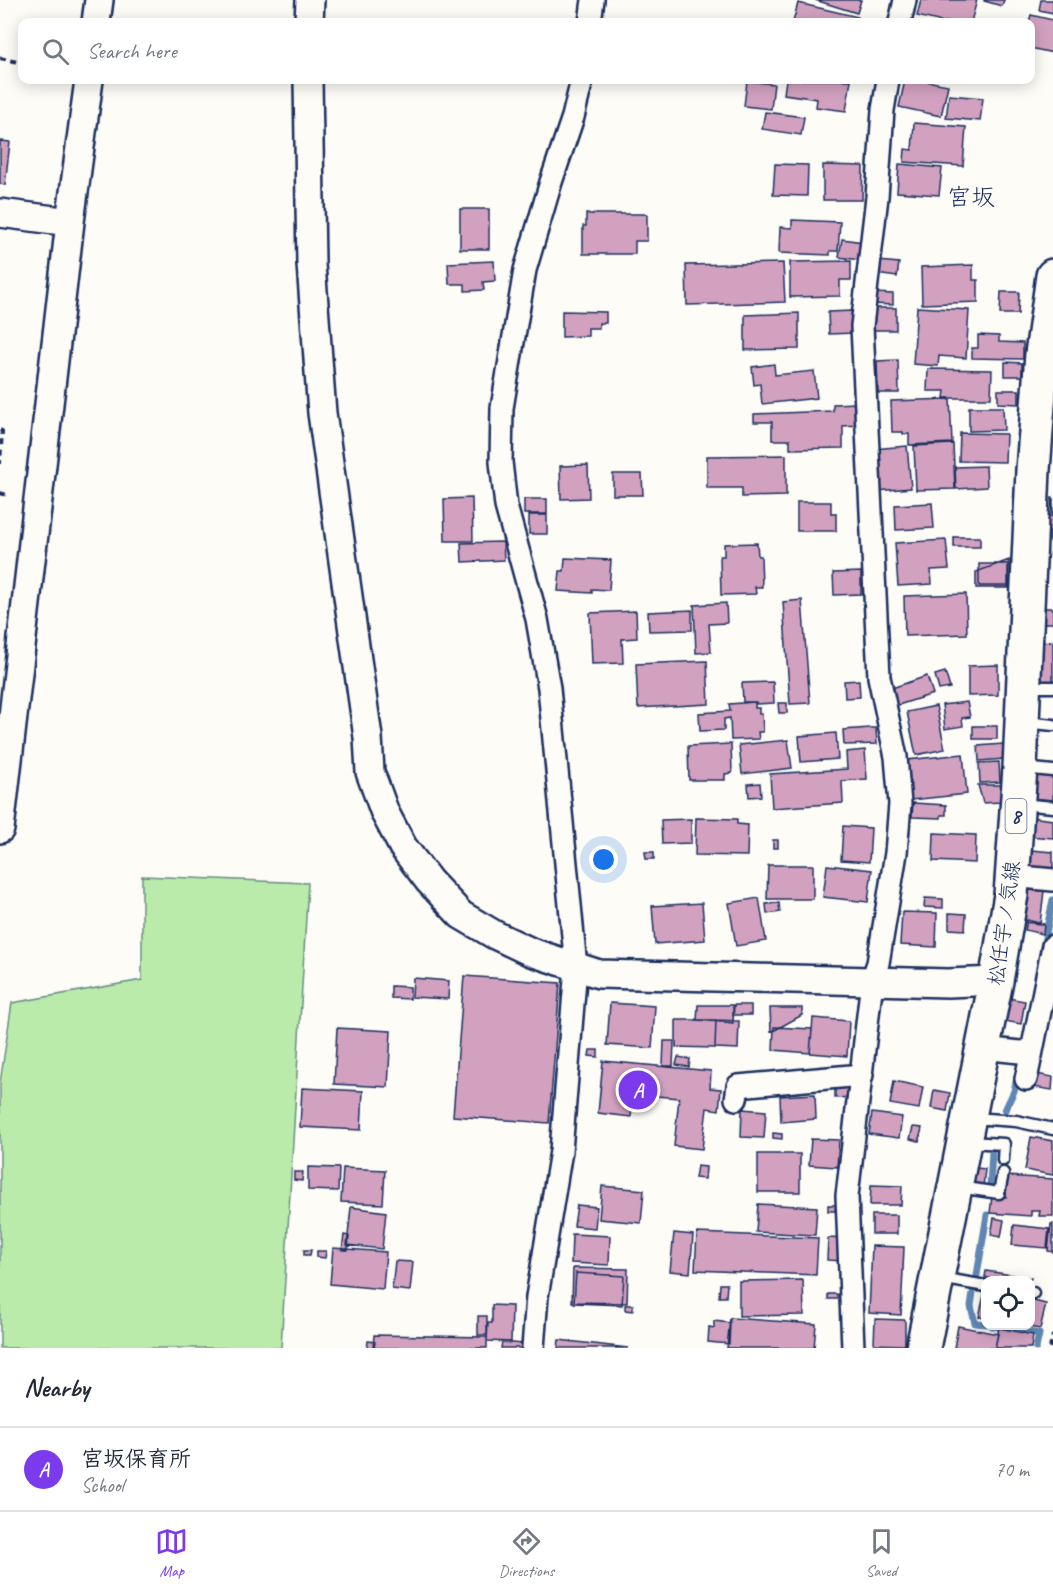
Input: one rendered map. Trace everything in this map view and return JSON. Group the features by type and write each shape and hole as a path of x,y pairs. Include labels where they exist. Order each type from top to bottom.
{"main road":[{"name":"松任宇ノ気線","path":"923,1348 1011,895 1020,768 1037,724 1038,485 1042,354 1053,276"}],"street":[{"path":"97,18 99,0"},
{"path":"309,18 310,0"},
{"path":"591,18 593,0"},
{"path":"901,18 905,0"},
{"path":"0,829 87,84"},
{"path":"308,84 311,264 322,413 366,725 370,772 385,813 403,847 429,881 461,915 495,935 531,952 599,974 948,982 996,981"},
{"path":"533,1348 537,1297 561,1151 576,967 549,688 537,619 506,506 501,462 502,408 525,270 573,117 581,84"},
{"path":"853,1348 847,1196 872,980 878,963 894,864 900,804 896,757 879,677 862,326 887,84"},
{"path":"0,213 70,222"},
{"path":"1012,876 1053,880"},
{"path":"1026,1079 1053,946"},
{"path":"982,1048 1032,1051"},
{"path":"736,1099 738,1086 862,1075"}],"lane":[{"path":"1020,768 1053,771"},
{"path":"1017,804 1053,807"},
{"path":"966,1130 1016,1121 1053,1130"},
{"path":"966,1130 1004,1144 1003,1160"},
{"path":"954,1187 999,1193 1003,1173"},
{"path":"936,1278 981,1285"}],"path":[{"path":"0,58 18,62"},
{"path":"0,430 2,431 0,464"},
{"path":"0,493 7,495"},
{"path":"1050,1348 1053,1335"}],"green space":[{"path":"142,876 308,883 281,1348 0,1348 0,1083 12,1003 142,980"}],"building":[{"path":"815,0 861,0 857,13"},
{"path":"921,0 977,0 972,18 917,16"},
{"path":"984,0 1004,0 1002,6"},
{"path":"1041,0 1053,0 1053,13 1039,10"},
{"path":"798,3 858,17 858,18 794,18"},
{"path":"1031,15 1053,20 1053,53 1035,49 1035,18 1030,18"},
{"path":"747,84 774,84 771,109 744,106"},
{"path":"785,84 850,84 846,111 816,107 817,99 784,94"},
{"path":"904,84 948,85 941,116 899,107"},
{"path":"949,95 983,98 980,121 946,118"},
{"path":"765,112 804,117 801,135 762,129"},
{"path":"914,123 966,127 963,166 904,162 905,149 912,150"},
{"path":"0,141 10,142 5,185 0,184"},
{"path":"775,164 808,165 807,196 773,195"},
{"path":"899,164 942,168 939,195 897,192"},
{"path":"823,165 863,166 862,200 823,200"},
{"path":"460,209 489,209 489,249 460,249"},
{"path":"586,214 647,214 647,241 635,241 635,254 583,254 583,226 586,226"},
{"path":"792,220 840,222 838,251 830,251 830,255 779,253 780,227 792,228"},
{"path":"842,239 863,242 860,260 839,257"},
{"path":"494,261 495,281 483,282 484,290 465,291 465,284 449,284 448,263"},
{"path":"851,261 851,280 840,280 840,296 790,297 790,262"},
{"path":"878,261 899,263 897,277 876,274"},
{"path":"783,263 785,302 687,305 686,265"},
{"path":"973,265 973,280 978,280 978,302 922,304 921,267"},
{"path":"1001,292 1019,292 1018,314 1000,314"},
{"path":"874,293 893,294 893,305 873,304"},
{"path":"917,307 969,310 966,358 939,356 938,366 913,364"},
{"path":"873,308 896,308 896,330 873,330"},
{"path":"562,311 606,312 606,323 599,323 599,328 588,328 588,336 562,337"},
{"path":"853,311 854,333 829,334 828,312"},
{"path":"799,313 799,349 745,350 745,315"},
{"path":"978,335 999,336 999,342 1023,343 1023,359 972,358 972,348 978,348"},
{"path":"898,360 899,393 878,393 877,361"},
{"path":"1005,362 1022,363 1022,376 1005,376"},
{"path":"774,364 775,375 814,371 817,398 762,404 760,384 754,385 752,367"},
{"path":"928,369 992,370 991,398 944,398 945,391 927,391"},
{"path":"998,390 1019,390 1019,404 998,403"},
{"path":"950,399 952,443 909,445 909,434 892,432 891,401"},
{"path":"857,403 858,425 843,426 843,448 790,449 790,440 772,440 772,422 754,422 754,414 833,411 833,404"},
{"path":"969,407 1003,407 1004,430 969,431"},
{"path":"960,433 1006,434 1005,462 959,461"},
{"path":"953,444 955,489 916,490 914,446"},
{"path":"907,446 911,488 877,491 873,449"},
{"path":"786,455 786,496 742,497 742,488 707,488 707,456"},
{"path":"588,465 589,498 561,499 560,466"},
{"path":"986,466 987,487 956,489 955,467"},
{"path":"613,474 642,474 643,495 613,495"},
{"path":"472,498 473,541 445,541 444,499"},
{"path":"1052,498 1053,542 1050,541 1050,532 1045,531 1046,516 1051,516"},
{"path":"524,499 547,499 547,514 524,514"},
{"path":"797,502 831,502 831,513 836,513 836,531 797,531"},
{"path":"932,503 934,528 896,530 895,505"},
{"path":"529,515 547,515 547,534 529,534"},
{"path":"954,537 980,537 980,547 954,547"},
{"path":"946,540 949,569 931,570 932,584 898,586 895,543"},
{"path":"503,542 504,560 462,562 461,543"},
{"path":"757,543 758,556 761,556 762,587 755,587 756,594 721,595 720,556 724,556 724,544"},
{"path":"565,558 611,560 609,590 592,589 592,593 558,591 560,571 564,571"},
{"path":"1009,560 1009,588 976,588 976,572"},
{"path":"979,564 1008,564 1008,586 979,586"},
{"path":"861,572 861,594 834,595 833,573"},
{"path":"966,594 967,634 905,636 904,596"},
{"path":"802,600 810,703 790,704 783,602"},
{"path":"726,603 727,623 709,624 711,652 696,653 694,605"},
{"path":"1041,608 1053,608 1053,623 1041,623"},
{"path":"692,610 692,630 649,631 648,612"},
{"path":"636,611 637,638 622,639 623,663 592,664 590,613"},
{"path":"1053,641 1053,682 1034,683 1030,643"},
{"path":"707,661 709,704 638,708 636,664"},
{"path":"998,665 998,695 968,696 968,666"},
{"path":"945,672 950,688 939,690 935,675"},
{"path":"927,676 933,694 895,706 889,689"},
{"path":"859,680 860,697 845,698 844,681"},
{"path":"773,682 774,703 743,702 742,683"},
{"path":"755,702 755,708 759,708 759,714 762,714 763,732 758,732 759,739 731,740 730,718 724,719 724,730 700,731 699,713 730,711 729,704"},
{"path":"967,702 970,717 962,718 963,726 945,729 942,705"},
{"path":"778,703 787,703 787,713 779,713"},
{"path":"936,706 945,749 916,755 907,712"},
{"path":"973,726 997,726 997,739 973,739"},
{"path":"876,728 877,744 844,745 843,730"},
{"path":"836,733 838,759 801,762 799,736"},
{"path":"788,740 792,768 742,774 739,745"},
{"path":"731,744 732,773 725,774 725,780 689,780 688,746"},
{"path":"1003,744 1004,759 979,761 978,746"},
{"path":"865,750 867,779 842,781 843,803 772,808 770,774 847,769 846,752"},
{"path":"963,754 967,794 911,800 907,760"},
{"path":"999,762 1000,782 980,783 979,763"},
{"path":"1031,775 1053,777 1053,800 1029,798"},
{"path":"760,783 761,796 749,797 748,784"},
{"path":"978,785 1001,785 1001,802 983,803"},
{"path":"913,803 946,805 946,815 941,815 941,818 912,817"},
{"path":"1030,817 1053,820 1053,838 1028,836"},
{"path":"696,818 737,819 737,824 748,825 747,856 695,855"},
{"path":"691,819 691,843 662,844 661,820"},
{"path":"843,826 871,828 869,862 841,860"},
{"path":"934,833 976,835 975,863 933,861"},
{"path":"773,840 778,840 778,848 773,848"},
{"path":"1030,850 1053,852 1053,871 1028,869"},
{"path":"645,852 654,852 654,859 646,859"},
{"path":"768,865 813,865 813,899 767,899"},
{"path":"827,865 872,870 868,902 823,897"},
{"path":"1027,889 1044,891 1040,924 1024,922"},
{"path":"759,898 766,941 736,946 729,903"},
{"path":"925,898 943,899 943,908 924,907"},
{"path":"702,903 705,940 655,944 652,906"},
{"path":"779,903 780,912 767,914 766,904"},
{"path":"902,912 937,913 936,947 900,945"},
{"path":"949,913 966,914 965,930 949,929"},
{"path":"1027,920 1044,924 1043,934 1025,930"},
{"path":"464,976 560,983 549,1123 453,1116"},
{"path":"413,978 449,981 448,999 412,997"},
{"path":"391,986 410,987 410,999 391,998"},
{"path":"1008,998 1025,1001 1021,1024 1004,1021"},
{"path":"610,1003 655,1006 652,1048 607,1045"},
{"path":"698,1005 734,1005 733,1023 697,1020"},
{"path":"733,1005 751,1005 751,1015 733,1015"},
{"path":"770,1008 802,1008 802,1015 771,1031"},
{"path":"813,1018 849,1021 847,1056 810,1053"},
{"path":"676,1020 716,1020 715,1048 676,1047"},
{"path":"716,1020 739,1021 738,1049 715,1048"},
{"path":"774,1027 812,1029 810,1053 773,1050"},
{"path":"337,1028 391,1031 388,1087 334,1084"},
{"path":"664,1041 674,1041 673,1066 663,1066"},
{"path":"590,1050 598,1050 598,1057 589,1056"},
{"path":"678,1057 690,1059 689,1067 676,1065"},
{"path":"603,1061 711,1071 710,1088 721,1089 719,1110 707,1108 702,1149 674,1146 679,1098 633,1094 631,1117 598,1113"},
{"path":"1036,1074 1053,1077 1052,1090 1033,1087"},
{"path":"894,1081 923,1087 919,1109 890,1104"},
{"path":"835,1086 855,1086 856,1097 835,1098"},
{"path":"302,1088 363,1091 361,1130 300,1127"},
{"path":"934,1090 950,1093 947,1111 931,1108"},
{"path":"815,1094 816,1119 781,1122 780,1096"},
{"path":"742,1109 766,1111 764,1138 741,1137"},
{"path":"872,1113 902,1117 899,1138 869,1134"},
{"path":"913,1127 922,1128 919,1141 910,1139"},
{"path":"773,1133 782,1134 782,1139 773,1138"},
{"path":"1031,1137 1053,1141 1053,1175 1025,1170"},
{"path":"811,1139 839,1140 837,1167 809,1165"},
{"path":"758,1154 800,1154 800,1192 758,1192"},
{"path":"697,1166 706,1167 705,1179 695,1178"},
{"path":"308,1167 339,1168 338,1191 308,1190"},
{"path":"343,1168 385,1170 383,1204 341,1202"},
{"path":"976,1168 985,1169 983,1187 974,1186"},
{"path":"294,1172 303,1172 302,1181 294,1180"},
{"path":"1007,1176 1053,1179 1053,1216 1039,1216 1040,1211 1031,1211 1031,1216 990,1213 992,1196 1006,1197"},
{"path":"871,1185 902,1186 901,1205 870,1205"},
{"path":"602,1186 644,1190 641,1223 599,1219"},
{"path":"758,1204 817,1207 815,1235 756,1232"},
{"path":"577,1205 597,1207 595,1228 574,1226"},
{"path":"828,1205 836,1205 835,1211 828,1211"},
{"path":"351,1207 386,1212 382,1249 347,1245"},
{"path":"872,1215 897,1215 897,1234 872,1234"},
{"path":"994,1218 1004,1220 1001,1237 991,1235"},
{"path":"1051,1224 1053,1224 1053,1252 1048,1251"},
{"path":"1014,1225 1049,1229 1047,1248 1012,1245"},
{"path":"674,1233 693,1235 690,1273 670,1271"},
{"path":"697,1233 818,1238 816,1275 695,1270"},
{"path":"572,1234 610,1236 609,1265 571,1263"},
{"path":"344,1235 349,1236 348,1250 342,1250"},
{"path":"828,1238 846,1239 845,1261 827,1260"},
{"path":"872,1246 904,1247 901,1315 869,1313"},
{"path":"333,1248 386,1252 383,1289 330,1284"},
{"path":"304,1250 311,1250 310,1255 304,1255"},
{"path":"317,1251 326,1251 325,1258 317,1257"},
{"path":"395,1261 413,1262 410,1291 392,1289"},
{"path":"573,1268 628,1269 627,1303 572,1302"},
{"path":"986,1271 1018,1276 985,1276"},
{"path":"576,1273 624,1276 622,1305 574,1303"},
{"path":"803,1280 804,1315 739,1316 739,1281"},
{"path":"720,1284 727,1284 726,1297 719,1297"},
{"path":"828,1294 837,1294 837,1299 828,1299"},
{"path":"1035,1301 1046,1304 1040,1329 1035,1328"},
{"path":"492,1305 512,1306 511,1342 487,1341 488,1323 492,1323"},
{"path":"625,1305 633,1305 633,1311 625,1310"},
{"path":"478,1316 487,1316 487,1335 478,1335"},
{"path":"730,1318 816,1324 814,1348 727,1348"},
{"path":"875,1319 905,1320 905,1345 874,1344"},
{"path":"714,1321 730,1323 729,1344 708,1342 709,1327 714,1328"},
{"path":"958,1326 998,1334 995,1348 954,1348"},
{"path":"999,1330 1033,1335 1031,1348 995,1348"},
{"path":"374,1335 487,1337 487,1348 373,1348"},
{"path":"559,1340 628,1348 558,1348"},
{"path":"368,1341 375,1342 374,1348 367,1348"},
{"path":"502,1342 522,1344 521,1348 501,1348"}],"waterway":[{"path":"1043,947 1053,900"},
{"path":"1005,1110 1014,1091 1018,1073"},
{"path":"990,1186 992,1152"},
{"path":"977,1275 987,1215"},
{"path":"974,1286 971,1306 975,1323 981,1324"},
{"path":"1016,1330 1039,1334 1036,1348"}],"place":[{"name":"宮坂保育所","path":"638,1090"}],"district":[{"name":"宮坂","path":"971,197"}]}
